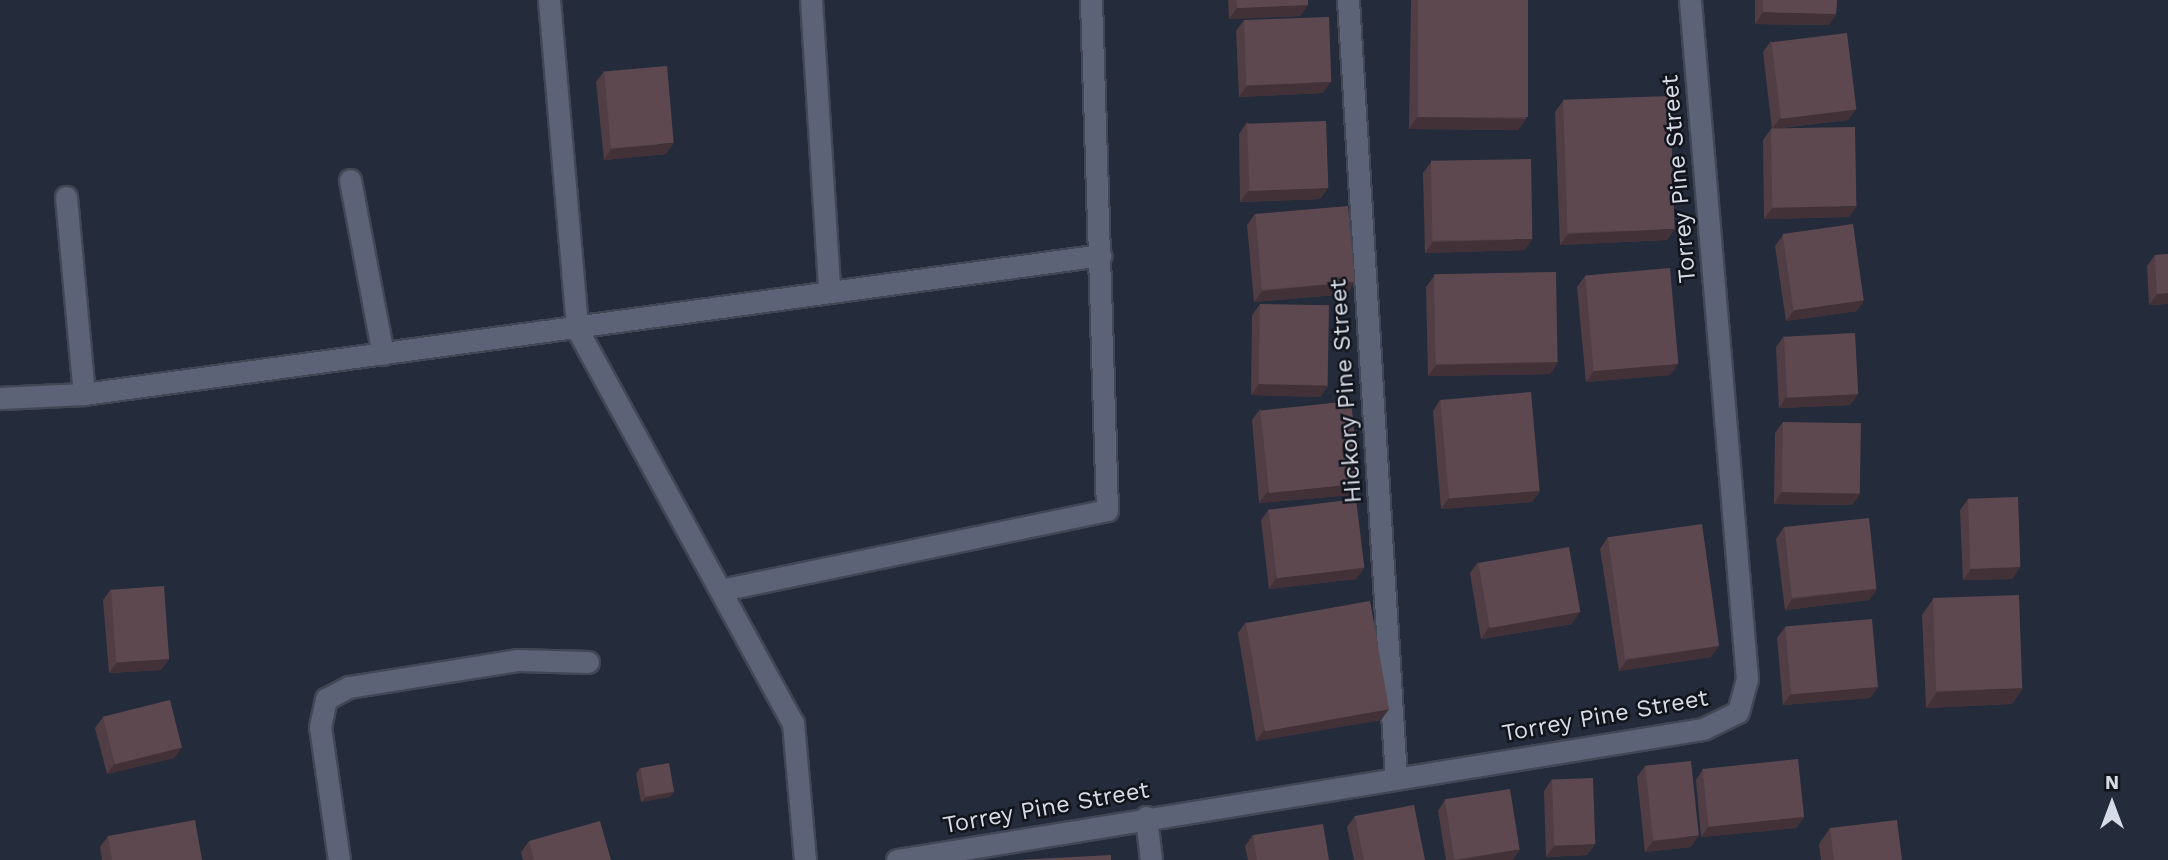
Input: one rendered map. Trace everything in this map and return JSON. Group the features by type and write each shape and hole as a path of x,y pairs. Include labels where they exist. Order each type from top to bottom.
{"street":[{"path":"549,0 577,329 793,723 805,860"},
{"path":"811,0 829,289"},
{"path":"721,590 1108,510 1091,0"},
{"name":"Hickory Pine Street","path":"1348,0 1396,779"},
{"name":"Torrey Pine Street","path":"897,860 1146,817 1703,729 1738,712 1745,697 1690,0"},
{"path":"351,180 383,354"},
{"path":"66,197 85,394"},
{"path":"0,398 85,394 577,329 829,289 1101,255"},
{"path":"339,860 320,727 326,699 349,687 517,660 588,662"},
{"path":"1146,817 1151,860"}],"building":[{"path":"1236,0 1308,0 1308,5 1237,8"},
{"path":"1418,0 1528,0 1528,117 1418,117"},
{"path":"1763,0 1837,0 1836,14 1763,12"},
{"path":"1329,17 1331,82 1246,85 1244,20"},
{"path":"1847,33 1856,109 1781,119 1772,42"},
{"path":"667,66 674,143 611,148 604,71"},
{"path":"1670,96 1675,229 1568,233 1563,100"},
{"path":"1326,121 1328,188 1249,191 1247,124"},
{"path":"1855,127 1856,206 1772,207 1771,128"},
{"path":"1531,159 1532,239 1432,241 1431,161"},
{"path":"1348,206 1355,282 1262,290 1255,214"},
{"path":"1853,224 1864,300 1793,310 1783,234"},
{"path":"2168,254 2168,293 2157,294 2155,255"},
{"path":"1670,268 1678,364 1594,371 1585,275"},
{"path":"1556,272 1558,362 1436,364 1434,274"},
{"path":"1260,304 1329,305 1328,385 1259,384"},
{"path":"1855,333 1858,394 1787,398 1784,337"},
{"path":"1531,392 1540,491 1449,499 1440,400"},
{"path":"1351,401 1360,484 1269,493 1260,411"},
{"path":"1783,422 1861,423 1860,493 1782,492"},
{"path":"2018,497 2020,567 1970,569 1968,499"},
{"path":"1356,499 1364,567 1277,578 1269,510"},
{"path":"1869,518 1876,589 1792,597 1784,527"},
{"path":"1702,524 1719,646 1625,659 1608,537"},
{"path":"1569,547 1580,612 1490,628 1478,563"},
{"path":"164,586 169,659 116,663 111,590"},
{"path":"2019,595 2022,688 1936,691 1933,598"},
{"path":"1370,601 1389,709 1265,731 1246,623"},
{"path":"1872,619 1878,687 1791,694 1785,627"},
{"path":"170,700 182,748 115,764 103,717"},
{"path":"1798,759 1804,817 1709,827 1703,769"},
{"path":"1691,761 1699,836 1653,840 1645,766"},
{"path":"669,763 674,792 645,797 640,768"},
{"path":"1593,778 1595,844 1554,845 1552,779"},
{"path":"1510,789 1520,849 1454,860 1445,799"},
{"path":"1414,805 1425,860 1364,860 1355,816"},
{"path":"195,820 202,860 112,860 108,836"},
{"path":"1897,820 1902,860 1834,860 1830,828"},
{"path":"600,821 611,860 534,860 529,841"},
{"path":"1323,824 1329,860 1257,860 1253,835"},
{"path":"1111,855 1111,860 1017,860"}]}
